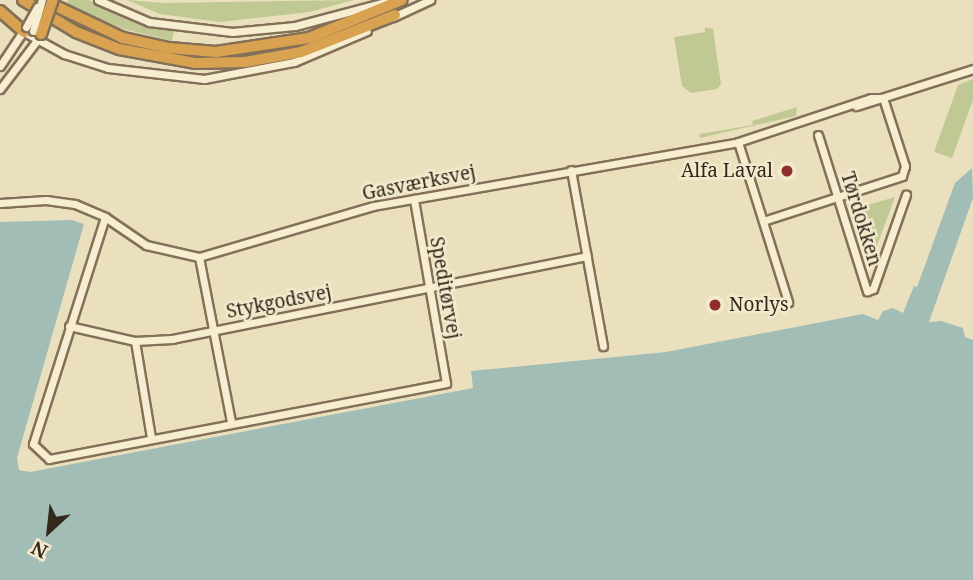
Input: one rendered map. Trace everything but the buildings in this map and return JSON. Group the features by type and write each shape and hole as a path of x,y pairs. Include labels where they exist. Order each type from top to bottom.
{"highway":[{"path":"23,0 76,32 119,49 195,63 245,62 301,52 396,15"},
{"path":"42,0 122,38 169,48 216,52 263,48 309,38 402,0"},
{"path":"39,37 52,0"},
{"path":"0,10 25,29"}],"street":[{"path":"39,37 33,31 42,0"},
{"path":"0,66 42,0"},
{"path":"0,89 39,37 58,0"},
{"path":"98,0 149,22 232,32 295,26 392,0"},
{"path":"25,29 118,71 204,79 294,62 342,44 430,0"},
{"name":"Gasværksvej","path":"0,203 46,200 75,204 106,217 146,245 199,257 414,199 738,142 973,69"},
{"path":"763,221 905,173 883,98"},
{"name":"Tørdokken","path":"818,135 867,291 873,289 906,195"},
{"path":"738,142 788,302"},
{"path":"571,170 603,346"},
{"name":"Speditørvej","path":"231,422 446,383 414,199"},
{"path":"106,217 33,444 49,459 231,422 199,257"},
{"path":"429,289 587,256"},
{"name":"Stykgodsvej","path":"69,327 135,341 213,331 429,289"},
{"path":"135,341 151,438"}],"green space":[{"path":"68,0 89,0 137,23 174,31 172,41 124,29 66,6"},
{"path":"127,0 164,3 354,0 310,12 220,22 160,14"},
{"path":"705,27 713,29 721,84 717,89 691,93 682,86 674,37 705,32"},
{"path":"973,79 973,100 952,158 934,152 958,85"},
{"path":"797,107 796,116 700,138 699,134 753,125 752,121"},
{"path":"895,197 871,262 854,209"}],"water":[{"path":"972,168 973,198 929,322 941,321 963,328 965,337 973,340 973,580 0,580 0,222 72,220 84,224 17,458 19,470 30,472 473,388 471,371 666,352 863,314 878,320 883,311 893,308 903,313 914,286 917,287 955,183"}],"place":[{"name":"Alfa Laval","path":"787,171"},
{"name":"Norlys","path":"715,305"}]}
